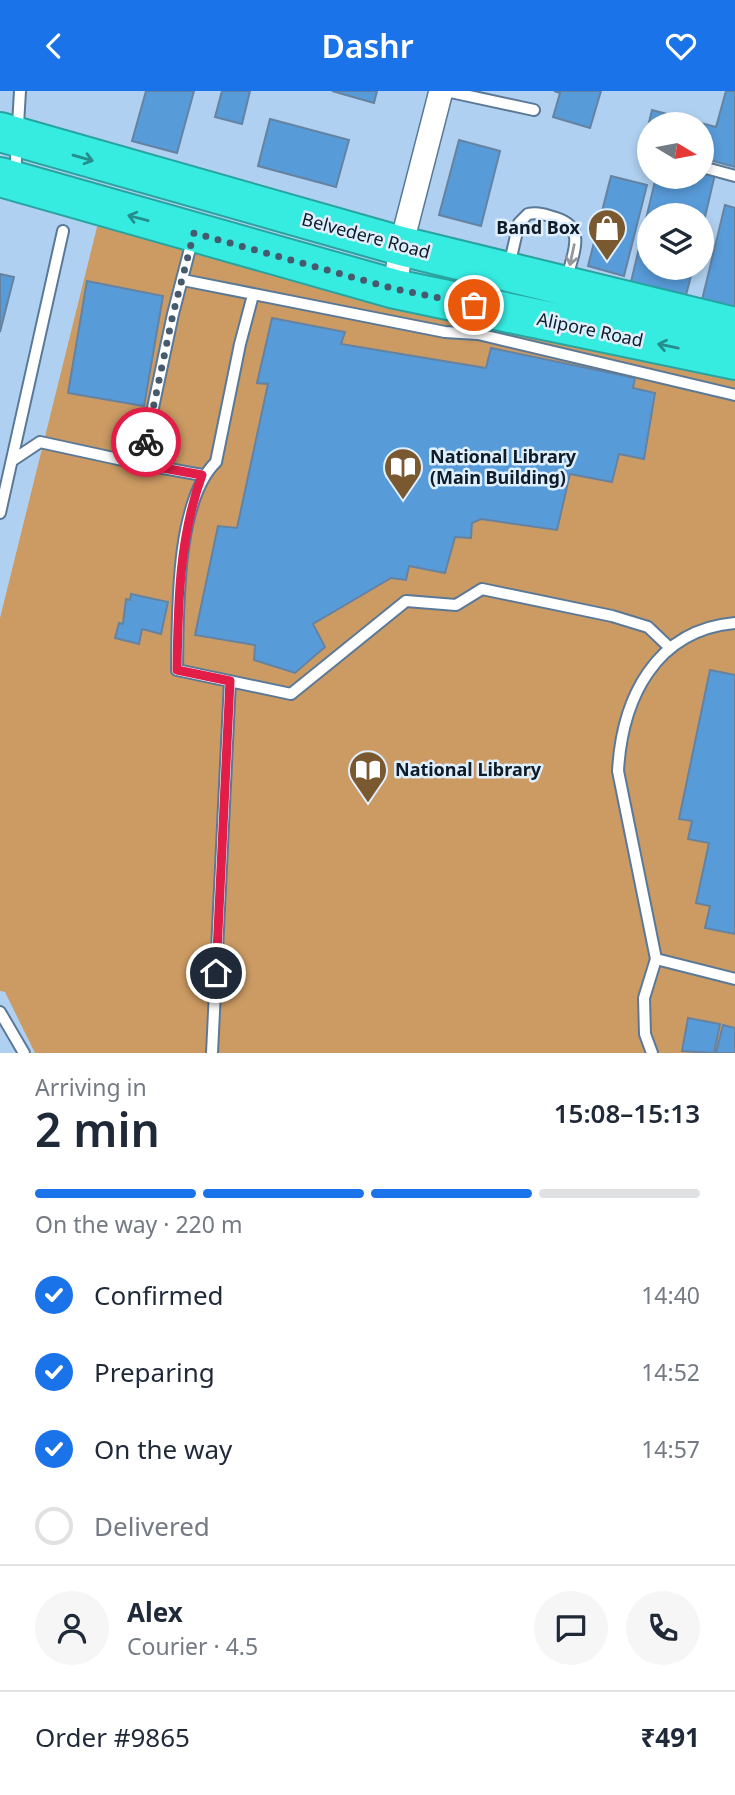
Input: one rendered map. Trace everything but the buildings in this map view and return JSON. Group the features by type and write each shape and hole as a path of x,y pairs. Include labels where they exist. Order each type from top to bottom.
{"highway":[{"name":"Belvedere Road","path":"9,135 401,246 735,327"},
{"name":"Alipore Road","path":"7,179 395,289 735,360"}],"street":[{"path":"395,289 401,246 444,91"}],"lane":[{"path":"7,179 9,135 20,91"},
{"path":"444,91 534,110"},
{"path":"714,170 735,176"},
{"path":"507,272 519,223 528,214 545,215 570,222 575,227 576,236 564,287"},
{"path":"0,513 63,231"},
{"path":"141,464 173,314 194,233"},
{"path":"183,280 445,332 478,334 735,395"},
{"path":"253,295 216,462 202,475 195,496 178,579 177,670 291,694 406,601 456,605 482,589 612,616 648,627 669,647"},
{"path":"13,460 40,442 202,475"},
{"path":"652,1053 645,1034 644,998 656,959 618,771 620,739 632,700 652,666 669,647 708,628 735,623"},
{"path":"212,1053 230,681"},
{"path":"656,959 735,979"},
{"path":"0,1012 24,1053"}],"shaded area":[{"name":"National Library","path":"100,215 735,366 735,1053 35,1053 5,992 0,991 0,618"}],"way so far":[{"path":"146,442 173,314 194,233 395,289 474,305"}],"place":[{"name":"Band Box","path":"607,262"},
{"name":"National Library (Main Building)","path":"403,501"},
{"name":"National Library","path":"368,804"}],"route":[{"path":"146,442 141,464 202,475 178,579 177,670 230,681 216,973"}]}
